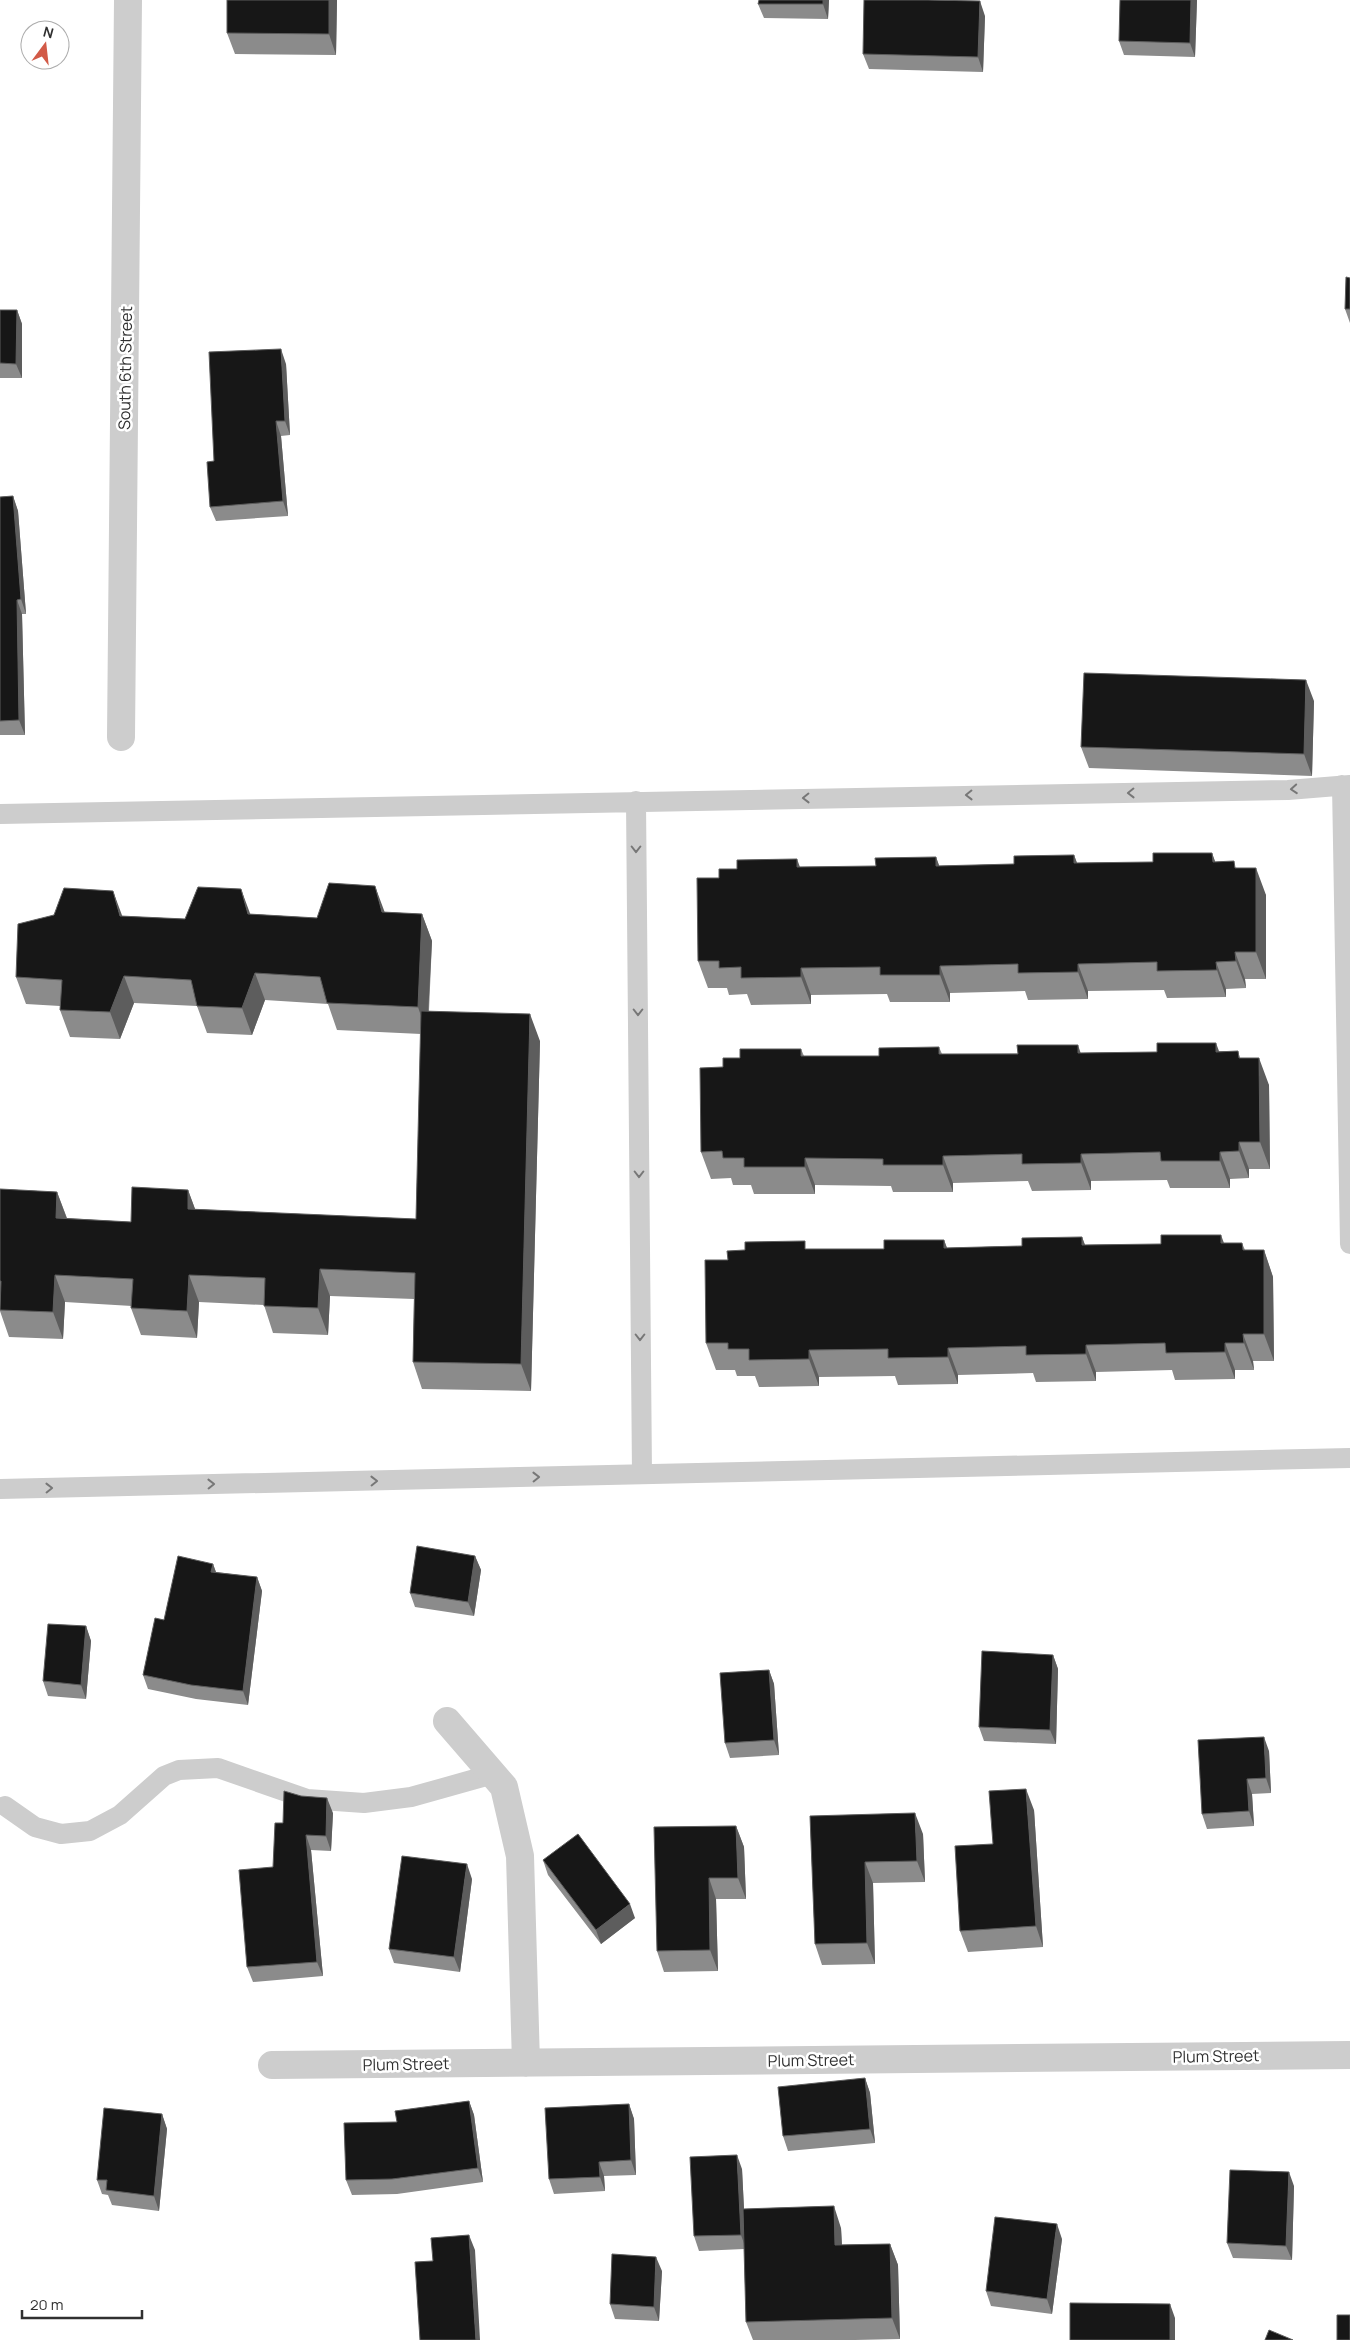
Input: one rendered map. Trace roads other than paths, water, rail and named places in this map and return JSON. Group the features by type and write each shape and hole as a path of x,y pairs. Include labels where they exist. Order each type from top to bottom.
{"street":[{"name":"South 6th Street","path":"121,737 128,0"},
{"path":"447,1721 504,1787 520,1856 526,2063"},
{"name":"Plum Street","path":"272,2065 1350,2055"}],"lane":[{"path":"0,814 1288,790 1346,785 1350,1244"},
{"path":"636,801 642,1474"},
{"path":"0,1489 1350,1458"},
{"path":"5,1806 35,1827 61,1834 90,1831 120,1815 143,1792 164,1776 179,1770 218,1768 307,1799 364,1803 411,1797 493,1774"}]}
